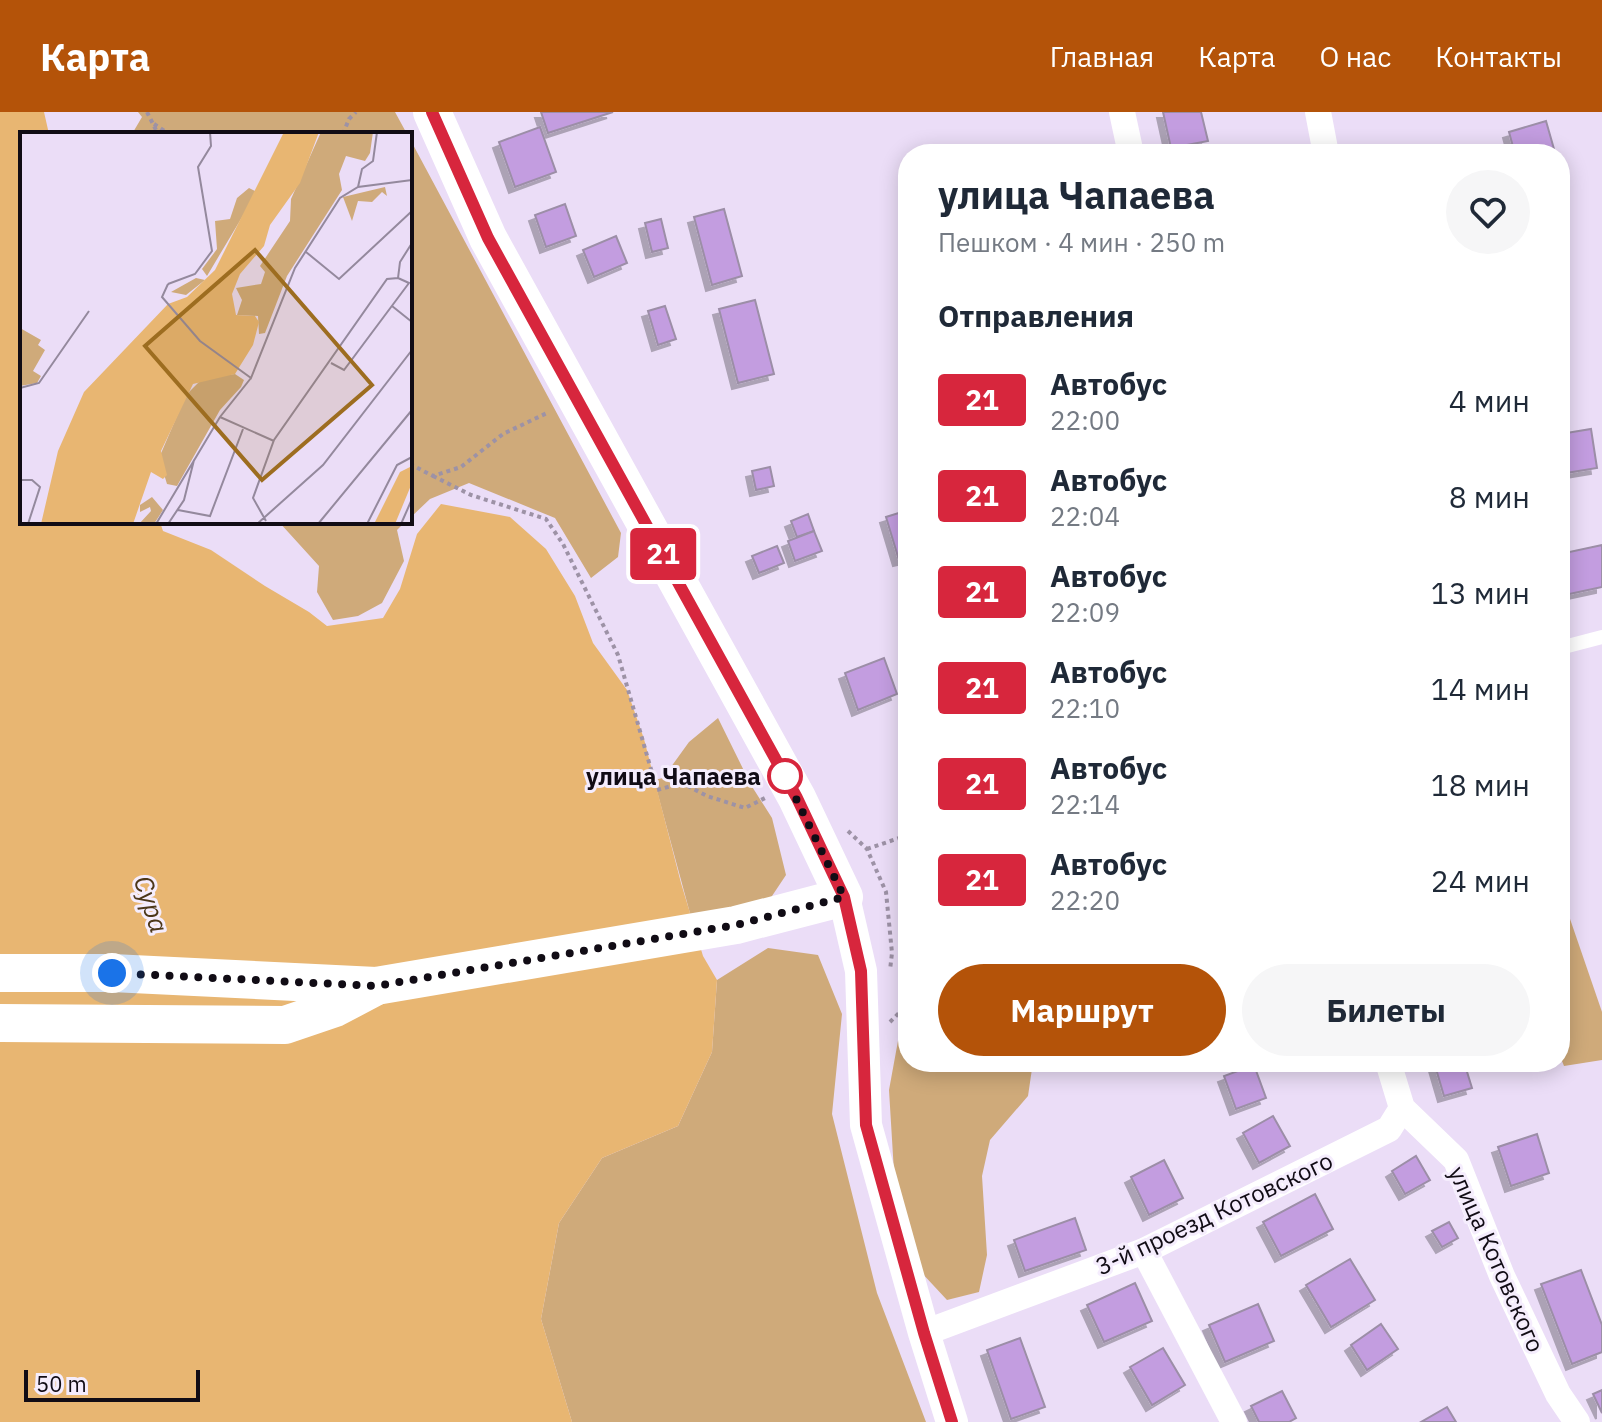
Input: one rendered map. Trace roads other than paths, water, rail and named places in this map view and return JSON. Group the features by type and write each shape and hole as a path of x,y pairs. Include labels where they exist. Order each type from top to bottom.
{"main road":[{"path":"0,973 112,973 376,986 736,925 844,897 797,798 488,238 432,112"},
{"path":"0,1023 285,1025 335,1008 376,986"}],"street":[{"path":"1122,112 1129,144"},
{"path":"1318,112 1324,144"},
{"path":"844,897 861,971 866,1125 952,1422"},
{"name":"улица Котовского","path":"1391,1072 1402,1108 1456,1160 1502,1276 1558,1394 1577,1422"},
{"name":"3-й проезд Котовского","path":"924,1333 1144,1251 1389,1129 1402,1108"},
{"path":"1144,1251 1234,1422"}],"lane":[{"path":"1570,645 1602,637"}],"water":[{"name":"Сура","path":"0,112 44,112 49,132 20,132 20,524 161,524 163,531 211,550 327,626 383,618 400,589 417,534 441,504 510,517 546,549 575,596 593,643 627,690 644,739 703,956 717,980 712,1052 678,1126 602,1158 559,1223 541,1319 572,1422 0,1422"}],"place":[{"name":"улица Чапаева","path":"785,776"}]}
